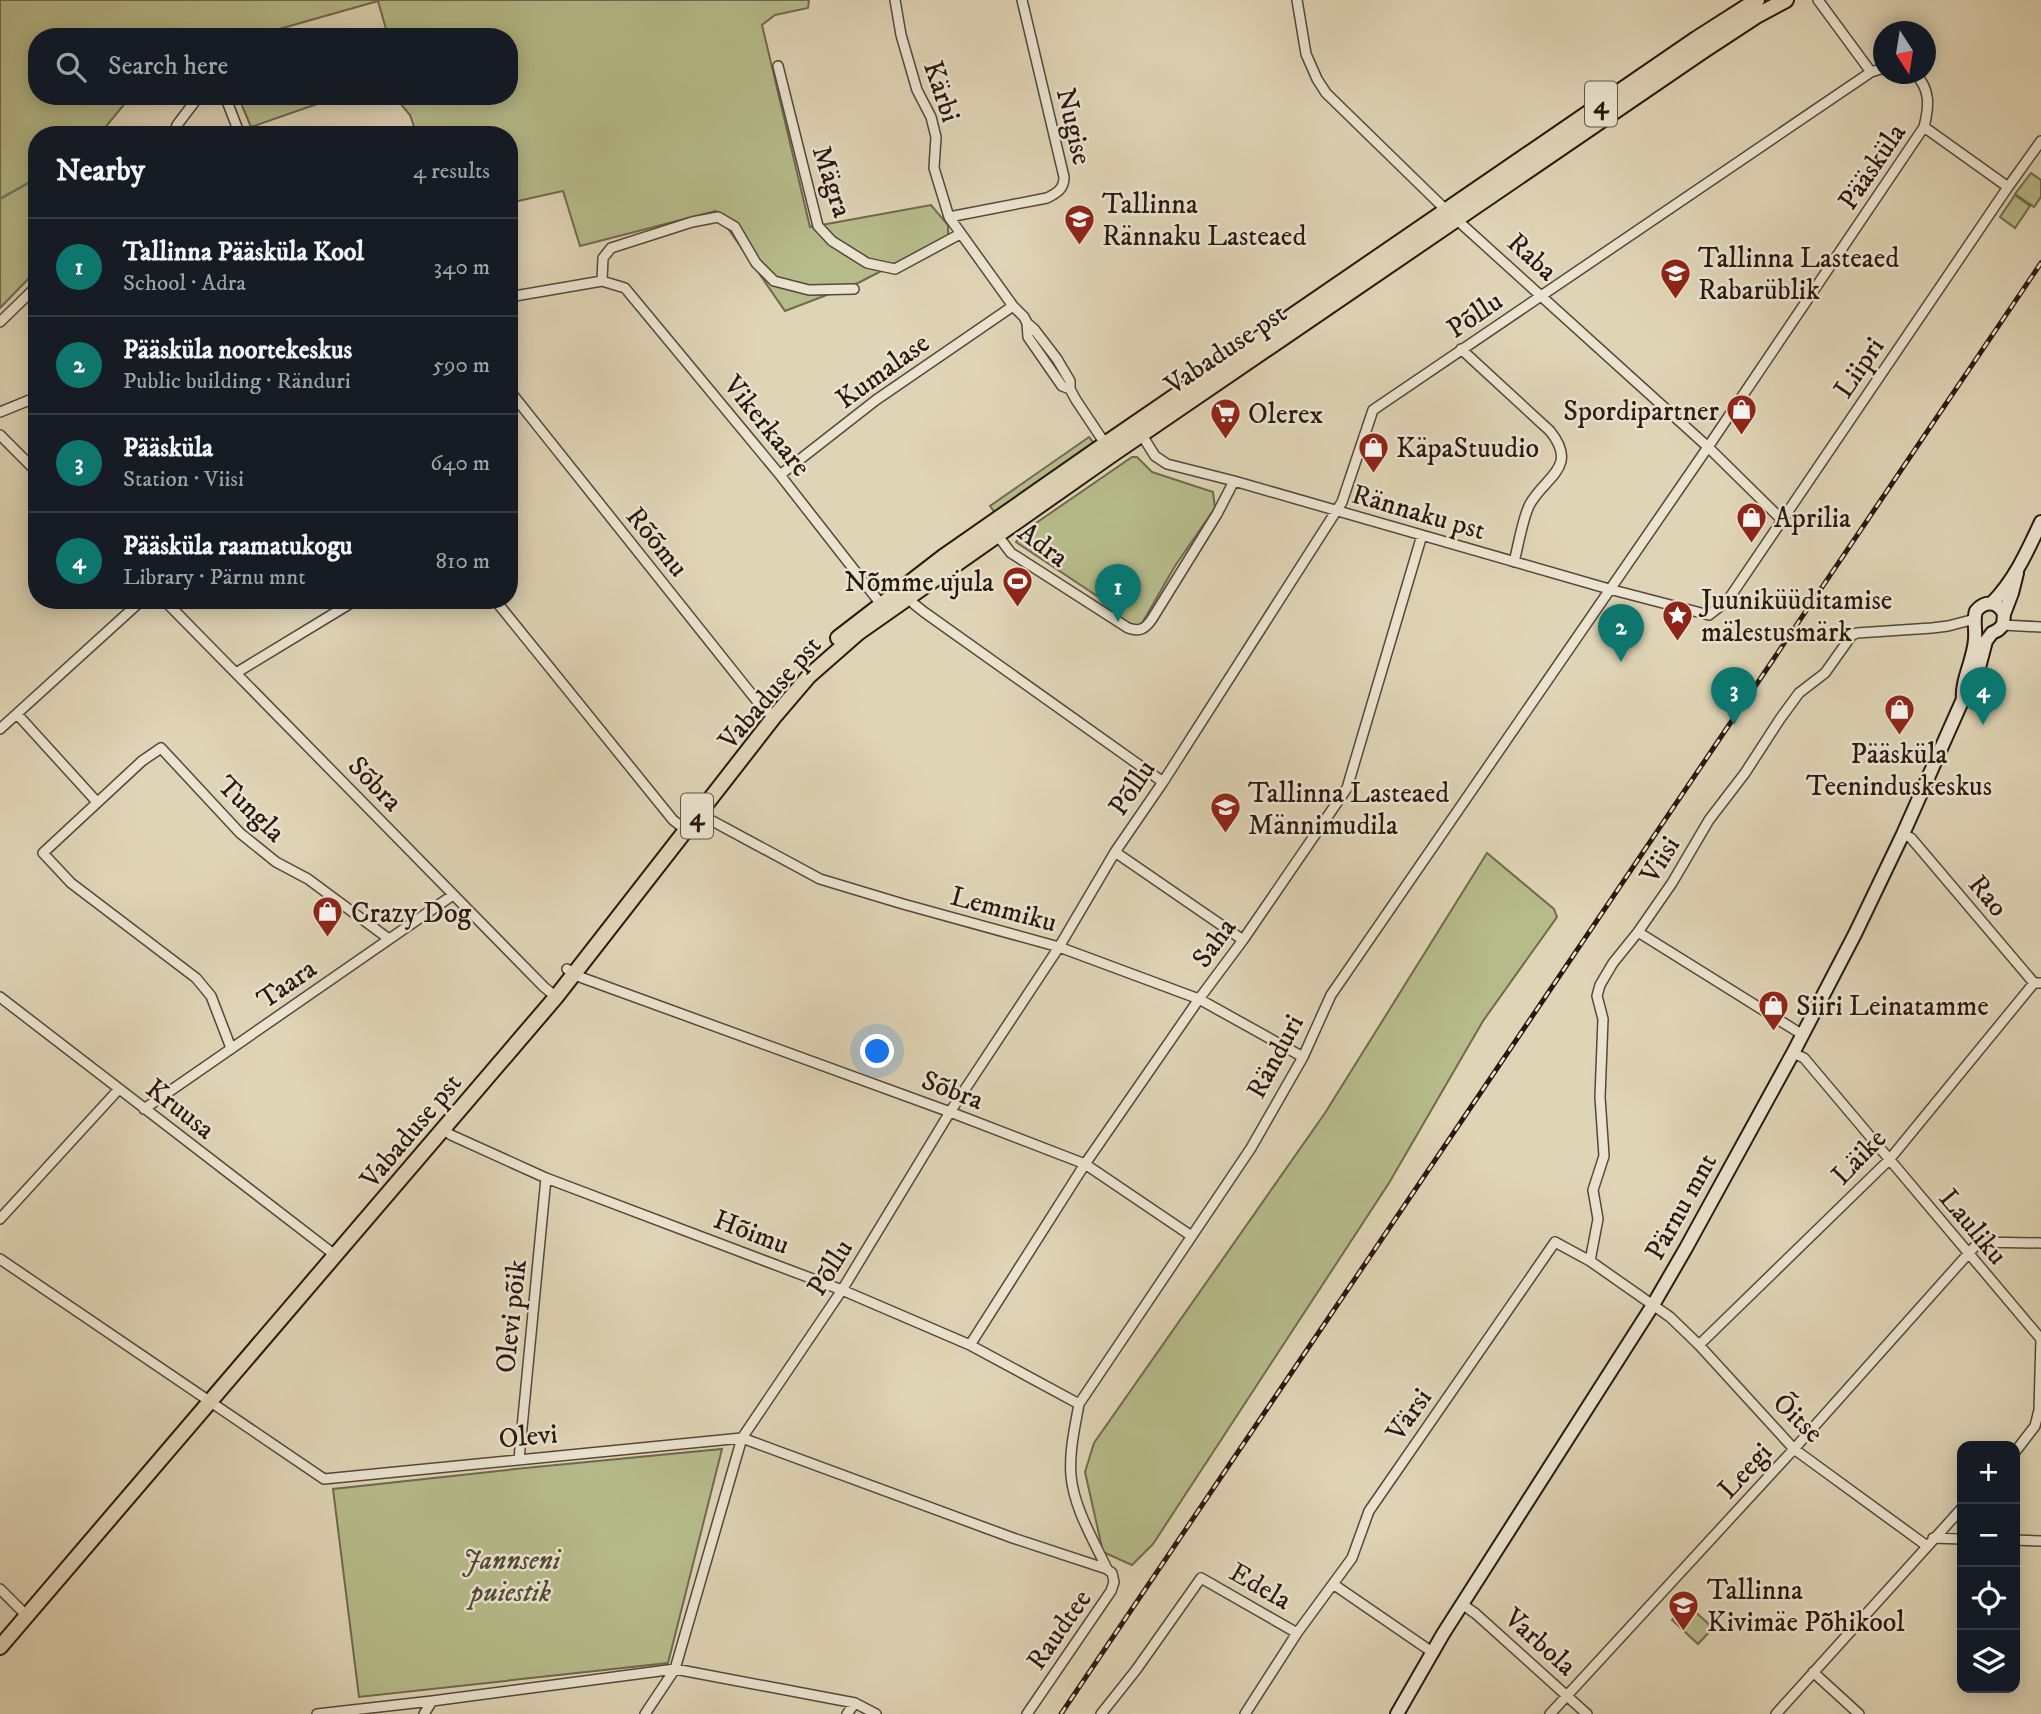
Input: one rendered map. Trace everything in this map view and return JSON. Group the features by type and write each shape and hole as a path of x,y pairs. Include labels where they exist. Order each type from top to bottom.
{"highway":[{"name":"Vabaduse pst","path":"332,1252 443,1129 571,971 771,714 884,608 1109,449 1452,214 1722,21 1757,0"},
{"name":"Vabaduse pst","path":"1452,214 1758,15 1786,0"},
{"name":"Vabaduse pst","path":"884,608 909,597 993,530"},
{"name":"Vabaduse pst","path":"0,1647 24,1613 552,994"},
{"name":"Vabaduse pst","path":"0,1633 24,1613"}],"main road":[{"name":"Pärnu mnt","path":"1397,1714 1462,1604 1653,1305 1803,1035 1903,834 1963,699 1970,693 1986,641 2000,624 2017,573 2041,522"},
{"name":"Pärnu mnt","path":"1992,603 2017,573"},
{"path":"1992,603 1997,605 2000,624 1983,631 1975,620 1976,611 1980,606 1992,603"},
{"name":"Pärnu mnt","path":"1963,699 1962,689 1974,649 1975,620"}],"street":[{"name":"Kärbi","path":"895,0 901,35 917,90 932,117 936,137 934,168 948,217 960,233"},
{"name":"Nugise","path":"948,217 1047,198 1064,185 1022,0"},
{"name":"Raba","path":"1297,0 1306,54 1326,93 1452,214 1708,447 1782,520"},
{"path":"1818,0 1871,72"},
{"name":"Mägra","path":"778,66 818,226 832,241 867,262 895,269 960,233"},
{"name":"Põllu","path":"645,1714 675,1669 742,1438 842,1290 950,1112 1059,947 1115,852 1163,782 1342,502 1373,410 1871,72"},
{"name":"Pääsküla","path":"1609,589 1924,127 1928,110 1927,90 1924,84"},
{"path":"177,126 192,105"},
{"path":"229,105 237,126"},
{"path":"1924,127 2008,187"},
{"name":"Liipri","path":"1709,615 1728,600 2041,141"},
{"path":"518,295 602,281 603,258 611,247 692,222 718,217 735,227 756,263 774,281 809,290 854,289"},
{"path":"960,233 1024,317 1028,337 1062,386 1070,389 1109,449"},
{"name":"Vikerkaare","path":"602,281 625,288 780,475 884,608"},
{"path":"0,322 28,295"},
{"name":"Kumalase","path":"780,475 876,400 1013,306"},
{"path":"1461,349 1560,443 1562,458 1556,474 1529,505 1514,562"},
{"path":"0,412 28,401"},
{"name":"Rõõmu","path":"518,401 761,706 771,714"},
{"name":"Rännaku pst","path":"1138,429 1155,456 1167,464 1709,615"},
{"path":"0,435 28,463"},
{"name":"Adra","path":"993,530 1011,553 1136,631 1143,629 1152,619 1223,505 1234,481"},
{"name":"Saha","path":"970,1345 1085,1164 1347,789 1422,535"},
{"name":"Ränduri","path":"1107,1569 1074,1496 1071,1475 1072,1447 1079,1404 1190,1235 1251,1148 1303,1057 1331,995 1609,589"},
{"path":"909,597 924,612 1163,782"},
{"path":"0,729 132,609"},
{"name":"Sõbra","path":"173,609 552,994"},
{"path":"236,673 341,609"},
{"path":"502,609 682,827"},
{"name":"Viisi","path":"1590,1261 1598,1219 1593,1190 1604,1156 1600,1097 1603,1019 1597,996 1604,976 1672,883 1709,820 1745,773 1780,719 1799,694 1825,673 1852,635 1932,628 1975,620"},
{"path":"2000,624 2041,627"},
{"path":"17,714 97,802"},
{"name":"Tungla","path":"231,1048 211,996 195,978 71,883 43,853 142,761 161,748 240,833 276,862 307,879 389,939"},
{"name":"Lemmiku","path":"695,810 820,879 1059,947 1199,999 1303,1057"},
{"name":"Rao","path":"1903,834 1911,838 2037,983"},
{"path":"1115,852 1243,940"},
{"name":"Taara","path":"144,1109 453,895"},
{"path":"1638,932 1803,1035"},
{"name":"Sõbra","path":"571,971 1085,1164 1190,1235"},
{"name":"Läike","path":"1699,1345 1889,1160 2037,983"},
{"name":"Kruusa","path":"0,997 332,1252"},
{"name":"Lauliku","path":"1793,1053 1804,1058 2041,1339 2039,1410 2035,1426 2020,1446"},
{"path":"0,1219 118,1089"},
{"name":"Hõimu","path":"443,1129 546,1178 842,1290 970,1345 1079,1404"},
{"name":"Olevi põik","path":"519,1459 546,1178"},
{"name":"Värsi","path":"1245,1714 1297,1633 1352,1558 1369,1511 1555,1242 1590,1261 1653,1305"},
{"path":"1968,1254 1979,1242 2041,1244"},
{"name":"Leegi","path":"1550,1714 1794,1449 1968,1254"},
{"name":"Olevi","path":"0,1259 324,1479 742,1438 1013,1538 1107,1569"},
{"name":"Õitse","path":"1653,1305 1699,1345 1794,1449 1930,1542"},
{"path":"1776,1714 1957,1513"},
{"path":"1930,1542 1957,1539"},
{"path":"2020,1540 2041,1541"},
{"name":"Raudtee","path":"1027,1714 1111,1591 1114,1582 1112,1573 1107,1569"},
{"name":"Edela","path":"1101,1714 1136,1670 1201,1577 1297,1633"},
{"path":"1333,1584 1432,1652"},
{"path":"0,1589 24,1613"},
{"name":"Varbola","path":"1462,1604 1587,1714"},
{"path":"317,1714 675,1669 855,1703 876,1714"},
{"path":"1813,1672 1859,1714"},
{"path":"424,1714 432,1701"},
{"path":"847,1714 855,1703"}],"green space":[{"path":"0,0 809,0 808,8 775,15 762,25 810,227 931,205 948,225 948,237 858,283 785,311 716,211 580,246 563,191 518,201 518,126 414,126 410,115 402,105 518,105 518,28 386,28 378,1 283,28 28,28 28,105 124,105 106,126 28,126 28,279 0,308"},
{"path":"242,105 314,105 254,126 251,126"},
{"path":"2031,173 2041,180 2041,197 2034,207 2015,194"},
{"path":"2015,195 2030,206 2015,228 2000,217"},
{"path":"1089,437 1093,442 1092,446 996,514 990,506"},
{"path":"1132,457 1137,457 1152,472 1213,492 1215,508 1175,566 1141,625 1131,626 1105,610 1109,604 1016,542 1023,532"},
{"path":"1487,853 1554,909 1557,917 1483,1021 1389,1183 1153,1544 1132,1565 1103,1552 1085,1472 1094,1443 1325,1113"},
{"name":"Jannseni puiestik","path":"722,1449 668,1663 359,1697 333,1489"},
{"path":"1687,1604 1713,1628 1698,1644 1672,1620"}],"waterway":[{"path":"0,199 28,183"}],"railway":[{"path":"1061,1714 2041,263"}],"place":[{"name":"Tallinna Rännaku Lasteaed","path":"1079,246"},
{"name":"Tallinna Lasteaed Rabarüblik","path":"1675,300"},
{"name":"Spordipartner","path":"1742,437"},
{"name":"Olerex","path":"1225,440"},
{"name":"KäpaStuudio","path":"1373,474"},
{"name":"Aprilia","path":"1751,544"},
{"name":"Nõmme ujula","path":"1017,608"},
{"name":"Tallinna Pääsküla Kool","path":"1118,622"},
{"name":"Juuniküüditamise mälestusmärk","path":"1678,642"},
{"name":"Pääsküla noortekeskus","path":"1621,662"},
{"name":"Pääsküla","path":"1734,725"},
{"name":"Pääsküla raamatukogu","path":"1983,725"},
{"name":"Pääsküla Teeninduskeskus","path":"1899,736"},
{"name":"Tallinna Lasteaed Männimudila","path":"1225,835"},
{"name":"Crazy Dog","path":"328,939"},
{"name":"Siiri Leinatamme","path":"1773,1032"},
{"name":"Tallinna Kivimäe Põhikool","path":"1684,1632"}]}
